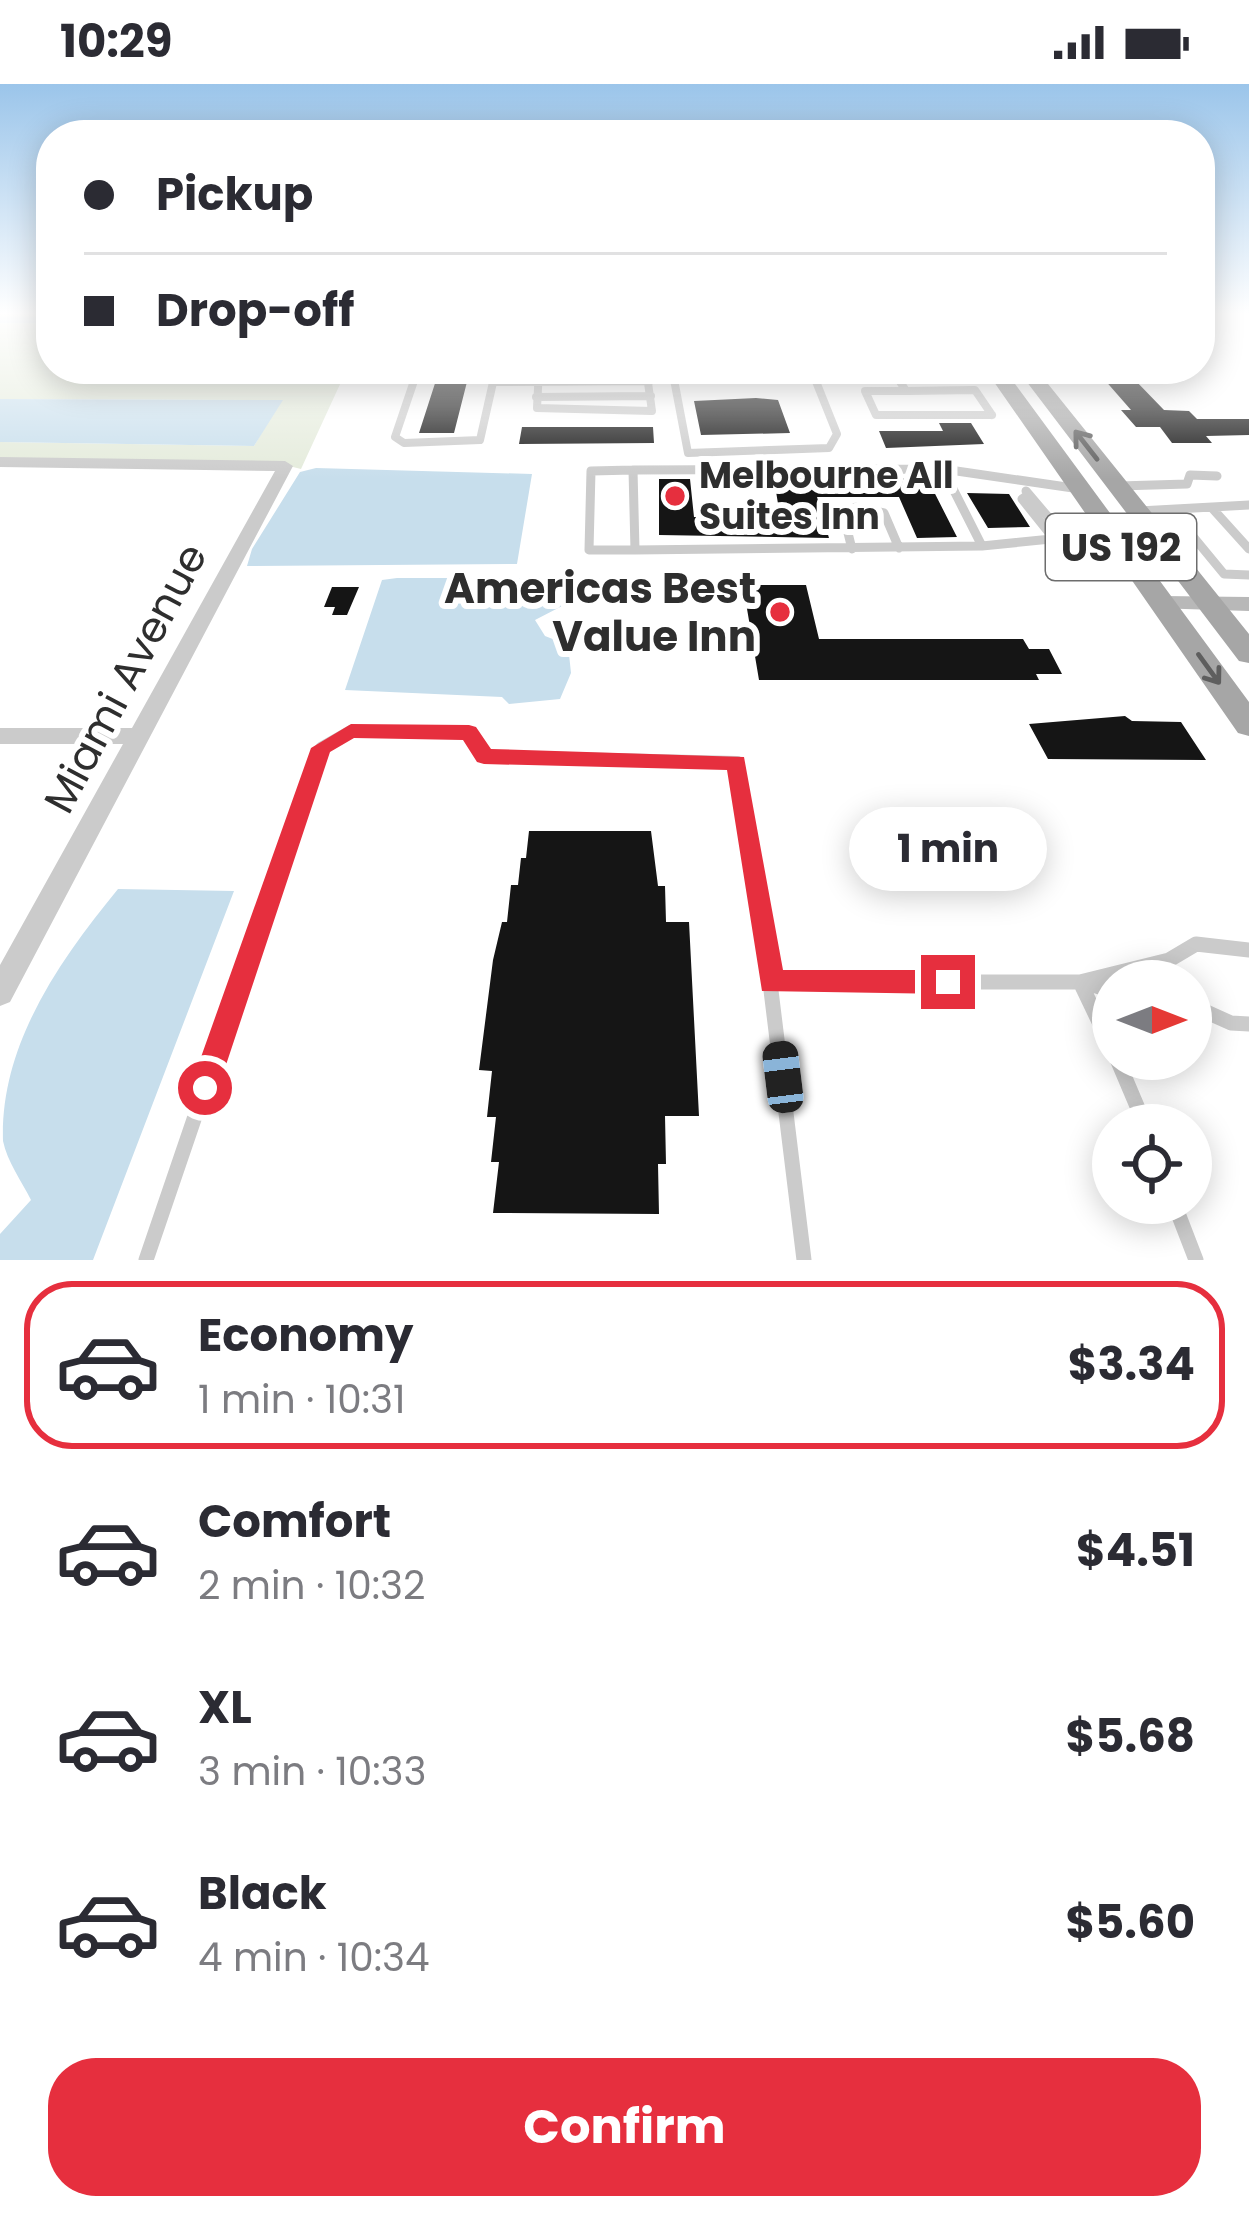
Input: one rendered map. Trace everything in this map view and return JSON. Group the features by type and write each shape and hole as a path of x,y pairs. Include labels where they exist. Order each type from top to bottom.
{"main road":[{"name":"US 192","path":"1004,384 1249,725"},
{"name":"US 192","path":"1039,384 1249,654"},
{"path":"1162,603 1249,604"}],"street":[{"name":"Miami Avenue","path":"0,462 285,466 0,993"},
{"path":"0,736 137,736"}],"lane":[{"path":"413,384 395,437 404,443 480,440 494,384"},
{"path":"537,384 535,405 544,410 652,411 650,384"},
{"path":"675,384 688,453 830,448 837,434 817,384"},
{"path":"902,384 906,391"},
{"path":"906,391 975,391 992,415 876,415 865,392 906,391"},
{"path":"536,397 651,396"},
{"path":"1080,489 943,469 591,470 589,550 982,546 1111,533"},
{"path":"943,469 982,546"},
{"path":"633,470 635,550"},
{"path":"1117,486 1186,484 1190,475 1217,476"},
{"path":"1021,483 1028,495 1022,499 1033,518 1045,524 1054,539"},
{"path":"1137,511 1249,506"},
{"path":"852,548 843,513 856,507 884,512 899,548"},
{"path":"1212,508 1246,552"},
{"path":"1172,511 1200,539 1224,574 1249,575"},
{"path":"146,1260 321,748 351,731 469,733 484,756 736,762 772,982 804,1260"},
{"path":"772,982 1080,982 1169,961 1196,944 1249,950"},
{"path":"1080,982 1092,986"},
{"path":"1080,982 1092,1007"},
{"path":"1212,1014 1249,1024"},
{"path":"1182,1224 1196,1260"}],"green space":[{"path":"0,369 36,369 36,384 340,384 301,469 277,463 0,463 0,442 254,446 281,400 0,399"}],"water":[{"path":"0,399 283,400 254,446 0,442"},
{"path":"316,468 532,474 517,564 247,566 252,549 300,472"},
{"path":"558,578 564,605 535,620 545,636 568,645 571,673 560,699 509,704 502,697 345,690 382,580"},
{"path":"118,889 234,891 93,1260 0,1260 0,1234 31,1200 3,1141 12,1070 38,1004"}],"building":[{"path":"435,384 466,384 454,433 419,433"},
{"path":"1108,384 1139,384 1164,410 1189,411 1197,419 1249,419 1249,435 1206,436 1212,443 1172,443 1160,427 1136,427 1121,410 1131,410"},
{"path":"778,400 790,433 701,435 694,401"},
{"path":"939,423 971,423 984,444 886,448 879,431 943,431"},
{"path":"522,427 653,427 654,443 519,444"},
{"path":"659,479 690,479 694,517 780,516 774,479 928,480 957,537 917,538 899,497 817,497 829,538 659,535"},
{"path":"967,493 1009,494 1030,527 988,528"},
{"name":"Americas Best Value Inn","path":"743,585 806,585 819,639 1023,639 1029,649 1049,649 1062,674 1036,674 1039,680 759,680"},
{"path":"332,587 359,587 347,615 332,615 335,607 324,607"},
{"path":"1125,716 1132,721 1181,722 1206,760 1048,759 1029,724"},
{"path":"529,831 651,831 658,886 665,886 666,922 689,922 699,1116 665,1116 666,1164 658,1164 659,1214 493,1213 499,1162 491,1162 496,1117 487,1117 492,1071 479,1070 493,960 502,922 507,922 511,885 518,885 521,858 526,858"}],"place":[{"name":"Melbourne All Suites Inn","path":"675,496"},
{"name":"Americas Best Value Inn","path":"780,612"}],"route":[{"path":"205,1088 321,748 351,731 469,733 484,756 736,762 772,982 948,982"}]}
